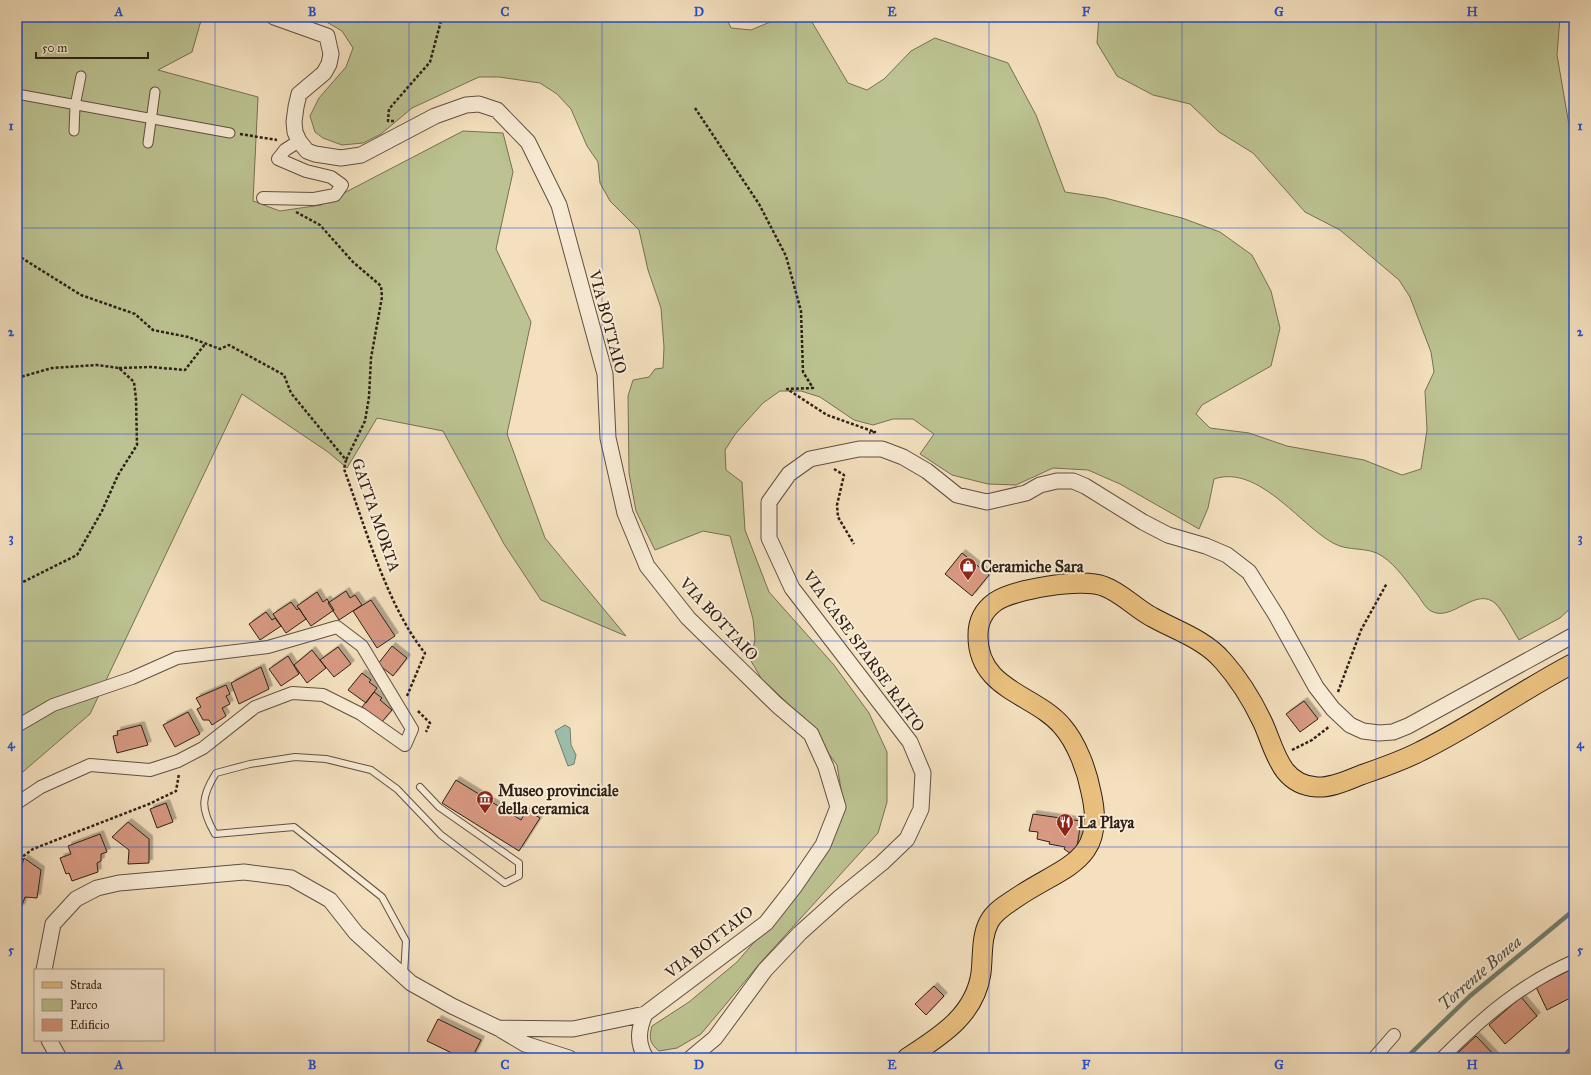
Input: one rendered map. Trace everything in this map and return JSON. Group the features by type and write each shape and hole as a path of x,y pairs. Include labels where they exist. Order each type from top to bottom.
{"main road":[{"path":"907,1058 939,1037 958,1021 972,999 981,976 983,940 990,920 1001,908 1016,897 1067,867 1087,851 1096,824 1090,785 1068,734 1051,715 1007,689 989,670 981,655 978,632 982,615 991,605 1001,598 1014,594 1072,583 1099,584 1111,589 1149,616 1205,643 1216,653 1239,681 1264,725 1274,755 1279,764 1294,779 1304,784 1317,787 1344,781 1420,752 1462,729 1512,697 1574,663"}],"street":[{"path":"263,198 283,200 314,199 335,195 342,186 331,177 306,171 278,158 285,150 299,141 294,122 299,94 324,73 329,64 331,54 327,36 274,17"},
{"path":"74,131 75,106 81,76"},
{"path":"148,143 155,92"},
{"path":"17,94 75,106 230,133"},
{"name":"VIA BOTTAIO","path":"299,141 307,150 315,154 341,158 361,155 435,116 466,105 479,104 497,110 528,142 559,205 605,374 608,438 625,513 647,566 688,618 777,705 811,734 826,767 838,807 824,845 795,886 766,923 645,1014"},
{"name":"VIA CASE SPARSE RAITO","path":"691,1058 715,1038 765,970 800,933 839,898 882,863 907,839 921,809 923,773 910,742 792,588 770,538 770,502 789,474 810,459 853,450 882,450 903,457 927,471 957,495 987,502 1026,493 1040,485 1057,481 1073,481 1085,486 1143,522 1168,535 1227,554 1249,572 1276,615 1316,687 1336,712 1350,726 1363,731 1379,733 1393,732 1408,726 1574,635"},
{"path":"17,726 53,705 132,678 177,658 268,647 337,627 362,646 412,729 409,739 405,745 361,714 323,694 292,693 255,707 203,748 178,761 150,770 90,765 41,787 17,803"},
{"path":"44,969 53,924 76,899 97,888 119,883 244,872 291,878 330,900 356,933 411,983 452,1006 498,1028 525,1044 569,1058"},
{"path":"1442,1058 1473,1027 1513,994 1574,961"},
{"path":"498,1028 573,1029 645,1014"},
{"path":"645,1014 639,1028 641,1046 646,1058"},
{"path":"1374,1058 1394,1035"},
{"path":"50,1041 59,1058"}],"lane":[{"path":"404,976 406,941 382,897 294,827 214,834 206,820 204,797 206,789 216,773 250,764 295,757 326,759 370,770 397,789 441,835 505,883 519,876 519,863 439,807 420,787"}],"path":[{"path":"401,121 388,121 389,109 430,62 442,17"},
{"path":"695,108 759,204 786,256 801,311 803,372 813,388 787,389 827,415 875,432 851,438 853,450"},
{"path":"230,133 280,141"},
{"path":"283,200 298,213 320,225 353,262 381,286 382,296 371,358 369,397 365,421 346,460"},
{"name":"GATTA MORTA","path":"17,255 81,294 135,314 153,330 188,337 220,349 229,345 284,375 290,393 346,460 344,469 389,592 414,640 425,653 405,700"},
{"path":"17,378 52,368 97,365 119,368 151,367 185,370 205,344"},
{"path":"17,585 77,555 102,511 118,475 137,445 134,382 119,368"},
{"path":"832,468 844,475 837,505 838,517 854,544"},
{"path":"1274,755 1283,751 1294,749 1312,740 1329,728 1336,712 1361,630 1387,584"},
{"path":"415,709 430,723 424,736"},
{"path":"17,875 22,857 33,849 149,804 176,791 180,769"}],"green space":[{"path":"17,17 202,17 192,52 158,70 258,97 253,201 280,211 321,205 463,131 503,133 513,172 496,249 531,322 507,434 545,538 626,636 541,600 504,544 443,431 377,418 347,468 328,452 242,394 90,714 17,777"},
{"path":"318,17 726,17 731,28 751,30 782,17 809,17 848,83 867,90 884,79 911,51 935,38 1008,63 1036,115 1065,192 1105,198 1182,218 1220,232 1252,255 1271,291 1280,328 1271,366 1202,405 1196,414 1210,428 1249,433 1287,446 1364,460 1402,475 1421,469 1427,430 1425,391 1434,372 1431,352 1410,297 1399,280 1340,230 1305,212 1253,153 1219,132 1190,104 1153,95 1117,76 1097,43 1099,17 1560,17 1557,55 1574,154 1574,605 1560,618 1519,640 1496,604 1488,599 1472,601 1447,612 1439,613 1431,611 1425,606 1397,569 1382,556 1371,551 1339,546 1333,543 1277,498 1246,480 1230,477 1214,479 1208,508 1199,529 1120,484 1088,470 1053,468 1016,485 988,484 952,475 920,454 934,434 913,419 893,419 873,425 854,420 820,397 801,391 780,391 763,403 736,433 725,450 726,470 742,482 745,530 769,592 834,665 869,713 887,752 887,802 878,833 761,962 701,1034 677,1048 659,1051 653,1045 651,1040 650,1033 652,1026 689,1002 737,962 775,918 835,827 842,795 837,765 801,716 761,678 751,661 755,639 753,619 730,536 703,531 655,550 636,511 629,473 628,396 633,380 649,377 655,369 663,368 664,347 661,308 648,270 639,230 610,201 600,183 598,162 587,146 571,109 557,94 540,83 499,77 479,77 412,108 381,134 363,143 342,145 323,138 315,132 310,116 319,98 346,67 353,48 342,31"}],"shaded area":[{"path":"565,725 570,728 571,745 576,755 574,764 568,766 555,731"}],"building":[{"path":"962,553 989,575 972,596 945,574"},
{"path":"346,591 350,598 355,595 362,605 339,620 328,603"},
{"path":"317,592 323,602 327,599 334,610 311,626 297,606"},
{"path":"371,600 395,636 377,648 353,611"},
{"path":"291,602 297,610 299,608 306,619 286,633 273,614"},
{"path":"266,612 272,620 275,618 281,626 260,640 249,624"},
{"path":"392,646 407,658 393,676 378,664"},
{"path":"338,647 351,664 334,677 320,660"},
{"path":"312,650 326,668 307,683 294,665"},
{"path":"288,656 299,674 281,686 269,669"},
{"path":"261,667 269,689 239,704 231,683"},
{"path":"362,673 371,680 369,682 377,688 366,703 348,690"},
{"path":"226,685 230,694 226,696 230,704 222,708 226,716 212,725 209,720 203,720 197,709 201,707 196,698"},
{"path":"374,692 382,698 380,700 392,710 381,723 362,707"},
{"path":"1304,701 1318,719 1300,732 1286,714"},
{"path":"188,712 200,734 175,747 163,725"},
{"path":"141,725 148,745 117,753 113,736 118,735 117,731"},
{"name":"Museo provinciale della ceramica","path":"456,780 521,820 527,810 540,818 519,851 442,803"},
{"path":"166,803 173,822 157,828 150,809"},
{"path":"1033,814 1081,821 1077,847 1071,854 1064,849 1065,847 1049,844 1050,842 1037,839 1038,832 1029,831"},
{"path":"128,822 149,839 149,863 128,864 129,850 112,837"},
{"path":"100,834 107,852 101,854 101,861 97,863 98,872 72,881 69,873 66,874 60,858 71,854 68,846"},
{"path":"24,858 41,870 37,898 25,897 21,908 17,907 17,881"},
{"path":"1574,968 1574,996 1547,1010 1536,987"},
{"path":"934,986 944,996 926,1015 915,1004"},
{"path":"1521,997 1537,1016 1505,1044 1489,1025"},
{"path":"438,1019 481,1040 472,1058 462,1058 427,1041"},
{"path":"1476,1036 1497,1058 1463,1058 1458,1053"},
{"path":"1574,1043 1574,1058 1566,1058 1563,1055"}],"waterway":[{"name":"Torrente Bonea","path":"1406,1058 1470,996 1574,910"}],"place":[{"name":"Ceramiche Sara","path":"968,581"},
{"name":"Museo provinciale della ceramica","path":"485,814"},
{"name":"La Playa","path":"1065,837"}]}
